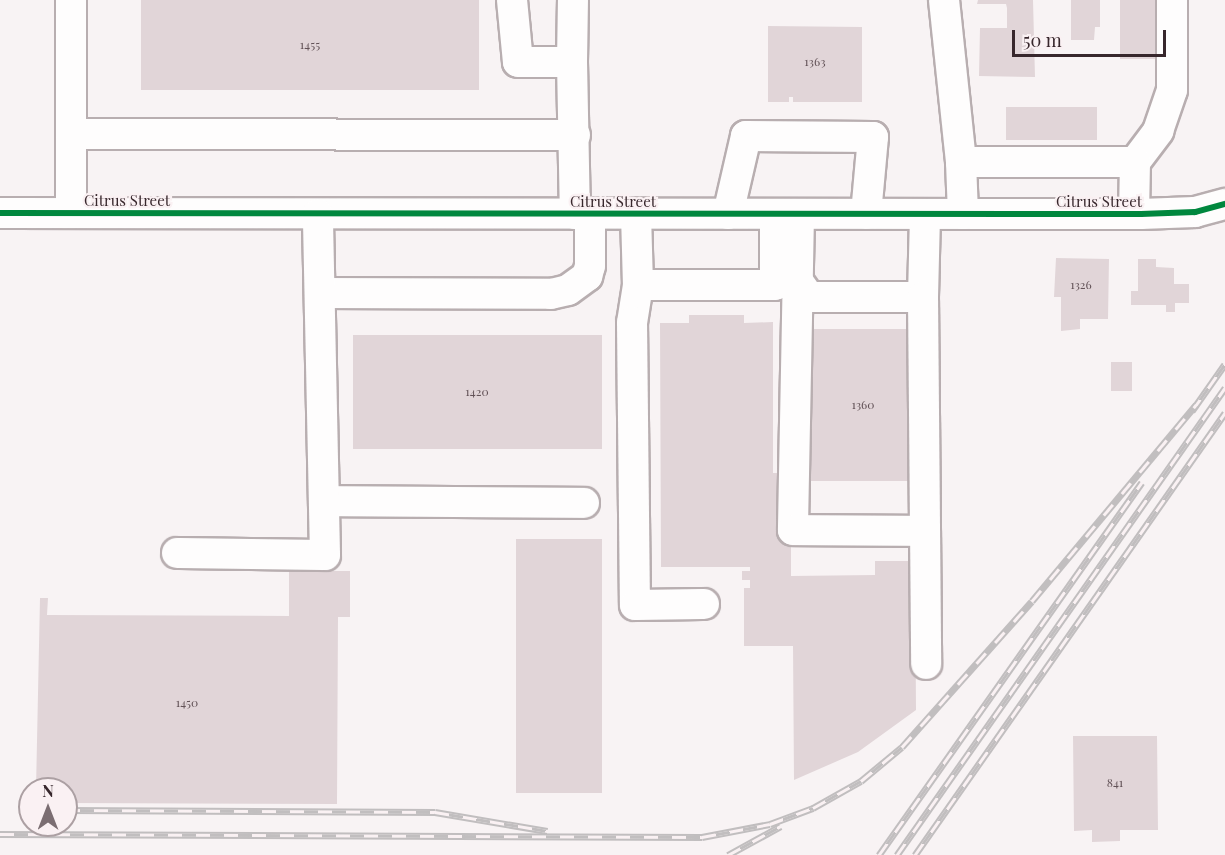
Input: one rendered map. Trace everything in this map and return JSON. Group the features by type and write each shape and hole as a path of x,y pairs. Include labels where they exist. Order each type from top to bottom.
{"street":[{"path":"71,0 71,213"},
{"path":"512,0 518,62 572,62"},
{"path":"321,293 550,294 568,290 587,276 590,266 574,135 573,0"},
{"path":"944,0 961,162 963,214"},
{"path":"1134,214 1135,162 1158,131 1172,90 1172,0"},
{"path":"71,134 574,135"},
{"path":"728,214 746,136 873,137 866,214"},
{"path":"961,162 1135,162"},
{"name":"Citrus Street","path":"0,213 1134,214 1195,212 1225,204"},
{"path":"177,554 325,555 318,214"},
{"path":"636,214 638,285 632,322 635,605 704,604"},
{"path":"638,285 775,285 787,214"},
{"path":"787,214 800,284 795,333 793,530 925,531"},
{"path":"925,214 923,284 926,664"},
{"path":"800,284 809,297 923,284"},
{"path":"324,501 584,503"}],"building":[{"path":"141,0 479,0 479,90 141,90"},
{"path":"978,0 1033,0 1035,77 979,76 980,28 1007,28 1007,8 1006,4 977,4"},
{"path":"1071,0 1100,0 1100,27 1095,27 1094,40 1071,40"},
{"path":"1120,0 1158,0 1158,59 1120,59"},
{"path":"768,26 862,27 862,102 793,102 793,97 789,97 789,102 768,102"},
{"path":"1006,107 1097,107 1097,140 1006,140"},
{"path":"1056,258 1109,259 1108,319 1080,319 1080,329 1061,331 1061,297 1054,297"},
{"path":"1138,259 1156,259 1156,267 1174,268 1174,284 1189,284 1189,303 1175,303 1175,312 1166,312 1166,305 1131,305 1131,291 1138,291"},
{"path":"689,315 744,315 744,323 773,322 773,473 791,473 791,576 875,575 875,561 915,561 916,710 858,752 794,780 793,646 744,646 744,588 750,588 750,580 742,580 742,571 750,571 750,567 661,567 660,323 689,323"},
{"path":"810,329 915,329 915,481 810,481"},
{"path":"353,335 602,335 602,449 353,449"},
{"path":"1111,362 1132,362 1132,391 1111,391"},
{"path":"516,539 602,539 602,793 516,793"},
{"path":"289,571 350,571 350,617 338,617 337,804 78,803 78,777 36,777 40,598 48,598 47,615 289,616"},
{"path":"1073,736 1157,736 1158,830 1120,830 1120,841 1092,842 1092,830 1074,831"}],"railway":[{"path":"1192,411 1225,364"},
{"path":"897,855 1225,388"},
{"path":"0,834 702,837 770,824 813,808 861,781 902,747 1032,601 1196,405"},
{"path":"915,855 1225,413"},
{"path":"879,855 1142,482"},
{"path":"78,810 435,812 547,831"},
{"path":"728,855 781,826"}],"cycle path":[{"path":"0,213 1141,214 1195,212 1225,204"}]}
